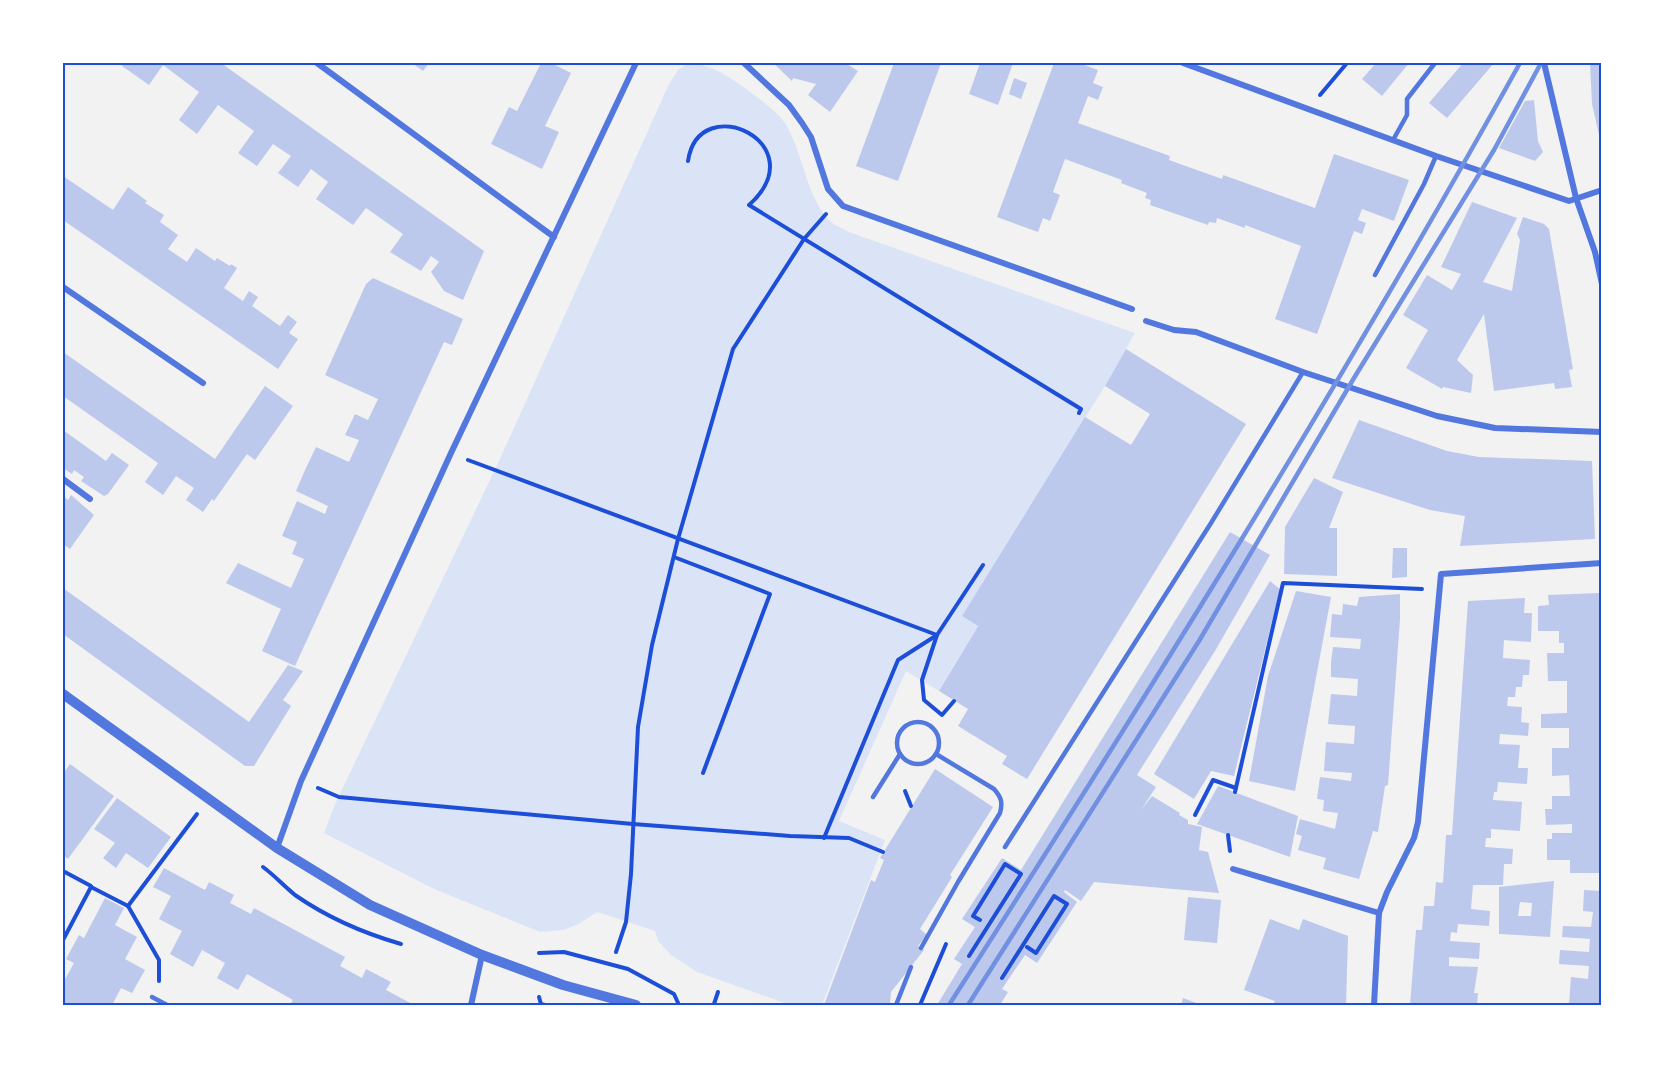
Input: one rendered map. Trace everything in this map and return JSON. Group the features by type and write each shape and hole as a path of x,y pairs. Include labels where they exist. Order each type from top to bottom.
{"street":[{"path":"317,63 554,237"},
{"path":"277,848 301,781 451,453 636,63"},
{"path":"744,63 789,105 802,123 811,137 828,189 843,206 1132,309"},
{"path":"1183,63 1436,156 1569,201 1602,190"},
{"path":"1544,63 1576,198 1595,252 1602,284"},
{"path":"63,287 203,383"},
{"path":"1146,321 1174,330 1196,332 1303,372 1437,416 1506,428 1602,432"},
{"path":"63,479 90,499"},
{"path":"1374,1005 1379,913 1387,891 1414,838 1418,822 1441,574 1602,563"},
{"path":"63,694 277,848 370,905 482,955 563,985 622,1004 636,1005"},
{"path":"1233,869 1379,913"},
{"path":"471,1005 482,955"}],"lane":[{"path":"1393,140 1407,115 1407,99 1435,63"},
{"path":"1375,275 1424,184 1436,156"},
{"path":"1005,847 1205,532 1303,372"},
{"path":"919,721 935,730 939,742 936,754 926,762 919,764 906,760 900,754 897,748 898,735 906,725 919,721"},
{"path":"873,797 900,754"},
{"path":"921,948 1000,813 1003,804 994,789 936,754"},
{"path":"896,1005 911,967"},
{"path":"152,997 167,1005"}],"path":[{"path":"1308,109 1347,63"},
{"path":"688,161 694,141 703,133 726,126 747,130 763,146 771,165 767,184 749,205 1081,409 1078,413"},
{"path":"616,952 626,922 631,874 638,727 652,645 678,539 733,349 804,239 825,215 843,206"},
{"path":"451,453 937,635"},
{"path":"674,556 771,594 703,773"},
{"path":"954,701 942,715 924,700 922,680 937,635 983,565"},
{"path":"1195,815 1213,780 1235,790 1283,583 1439,590"},
{"path":"824,838 898,660 937,635"},
{"path":"301,781 339,797 633,824 849,838 883,852"},
{"path":"905,791 911,806"},
{"path":"128,906 208,800"},
{"path":"969,956 1021,874 1005,864 973,916 980,920"},
{"path":"63,871 128,906 159,960 159,982 152,997"},
{"path":"63,940 91,886"},
{"path":"1002,978 1054,896 1066,904 1036,953 1028,947"},
{"path":"594,959 628,969 663,987 674,994 679,1005"},
{"path":"714,1005 718,992"}],"shaded area":[{"path":"689,63 709,67 728,76 764,102 781,118 791,135 815,199 833,224 849,232 1135,333 1105,386 962,616 978,626 939,691 906,671 839,821 885,840 822,1005 790,1005 697,972 671,955 658,941 655,931 597,912 579,924 563,930 540,932 434,889 324,833 336,802 499,461 669,84 678,70"}],"building":[{"path":"124,63 221,63 484,251 463,300 444,291 431,272 439,262 431,256 421,271 390,252 403,234 366,208 353,225 316,199 328,182 311,169 298,187 278,173 291,156 273,144 257,166 238,153 254,131 218,105 197,134 179,120 199,92 163,65 149,85 122,66"},
{"path":"412,63 429,63 423,71"},
{"path":"541,63 551,63 571,73 545,126 559,132 542,169 491,144 509,107 517,111"},
{"path":"773,63 845,63 858,71 830,112 808,95 816,84 793,78 792,81"},
{"path":"894,63 941,63 898,181 856,166"},
{"path":"980,63 1013,63 998,105 969,94"},
{"path":"1054,63 1079,63 1098,70 1093,83 1103,87 1098,100 1088,96 1078,123 1170,156 1169,160 1222,179 1223,175 1315,208 1334,154 1409,180 1394,221 1362,209 1358,220 1366,223 1362,234 1354,231 1317,334 1275,319 1301,246 1245,225 1245,228 1217,218 1216,223 1209,222 1208,225 1150,205 1151,200 1145,198 1147,193 1121,183 1122,180 1065,159 1053,192 1060,195 1050,221 1043,218 1038,232 997,217"},
{"path":"1376,63 1409,63 1382,96 1362,79"},
{"path":"1463,63 1494,63 1447,118 1429,103"},
{"path":"1590,63 1602,63 1602,148 1592,104"},
{"path":"1014,78 1027,83 1021,99 1009,94"},
{"path":"1534,100 1538,141 1543,152 1535,161 1499,148 1525,101"},
{"path":"63,176 113,210 128,187 147,201 145,203 164,215 160,222 178,235 168,249 187,262 196,248 215,261 217,258 237,268 224,288 243,301 249,291 258,297 252,306 280,326 288,315 297,322 289,333 298,339 278,369 63,220"},
{"path":"1472,202 1517,218 1483,282 1512,291 1520,240 1517,234 1523,217 1544,224 1549,229 1573,369 1569,370 1572,387 1555,389 1554,383 1494,391 1484,314 1457,360 1473,375 1471,393 1443,387 1442,389 1406,368 1428,330 1403,315 1427,275 1452,290 1461,274 1441,267"},
{"path":"373,278 463,319 452,345 444,342 295,666 262,651 281,609 226,583 238,563 291,588 304,559 292,554 297,542 282,536 297,501 325,514 328,506 296,491 305,470 316,447 349,462 359,440 345,435 355,414 368,420 378,399 325,375 366,284"},
{"path":"1126,349 1246,424 1027,779 1002,764 1007,756 958,726 968,709 939,691 983,618 978,626 962,616 1085,417 1131,445 1150,414 1105,386"},
{"path":"63,352 215,459 265,386 293,406 255,460 247,454 214,501 212,499 203,512 186,500 194,488 176,476 163,495 145,482 158,463 63,396"},
{"path":"1359,420 1447,451 1479,457 1592,461 1595,539 1460,546 1465,516 1430,510 1332,478"},
{"path":"63,430 106,461 112,453 129,465 108,494 104,496 81,481 84,477 74,470 72,474 63,468"},
{"path":"1314,478 1343,492 1329,528 1337,528 1337,576 1284,574 1285,527"},
{"path":"71,495 94,515 70,549 63,544 65,531 63,529 63,496 68,500"},
{"path":"1230,532 1270,555 1215,651 1137,775 1156,787 1141,810 1152,796 1180,813 1179,815 1188,820 1188,824 1202,827 1199,850 1208,852 1219,893 1094,882 1081,901 1065,890 1064,892 1077,902 1037,963 1025,955 1002,989 1008,992 1000,1005 937,1005 962,964 954,959 975,927 962,919 1002,858 1021,870"},
{"path":"1393,548 1407,548 1407,577 1392,578"},
{"path":"1270,581 1280,589 1234,776 1211,771 1194,799 1154,774"},
{"path":"63,588 249,722 288,665 303,671 283,700 291,706 254,766 245,766 63,634"},
{"path":"1296,591 1331,597 1295,791 1249,781 1268,676"},
{"path":"1599,593 1602,873 1570,873 1570,860 1547,860 1547,839 1552,839 1552,833 1572,833 1572,824 1546,825 1545,809 1552,809 1552,796 1570,796 1569,775 1552,776 1552,748 1569,748 1569,728 1541,728 1541,714 1567,713 1567,681 1548,681 1547,653 1564,653 1564,643 1559,643 1559,631 1538,631 1538,606 1549,605 1548,595"},
{"path":"1400,594 1388,785 1385,786 1378,832 1373,831 1359,879 1323,869 1326,858 1298,850 1302,836 1296,834 1300,819 1335,829 1338,813 1323,811 1324,800 1317,799 1320,777 1351,781 1352,773 1324,771 1326,742 1354,744 1355,726 1328,724 1331,694 1357,696 1358,679 1331,677 1331,662 1333,647 1360,649 1361,639 1330,637 1332,614 1342,615 1343,604 1357,606 1359,597"},
{"path":"1525,598 1524,613 1532,613 1531,642 1504,640 1503,658 1530,660 1529,675 1523,675 1522,687 1516,687 1515,697 1508,697 1507,706 1522,707 1521,722 1529,723 1528,736 1500,734 1499,744 1520,745 1518,768 1528,768 1527,784 1498,782 1493,800 1522,802 1520,831 1491,829 1491,838 1486,838 1485,847 1513,849 1512,864 1504,864 1503,885 1473,885 1471,909 1490,911 1489,926 1458,924 1457,933 1451,932 1450,941 1480,943 1479,959 1449,957 1449,966 1478,967 1474,993 1478,993 1477,1005 1410,1005 1416,930 1422,930 1424,906 1434,906 1436,882 1443,883 1446,835 1452,835 1468,601"},
{"path":"70,764 114,796 68,859 63,855 63,774"},
{"path":"935,769 993,807 950,875 952,877 920,929 927,935 918,946 924,950 891,992 890,1005 824,1005 871,880 875,882 884,860 880,858"},
{"path":"1218,786 1298,816 1290,857 1197,824"},
{"path":"117,798 171,837 148,868 126,853 116,868 103,858 115,843 94,829"},
{"path":"164,868 205,890 209,882 234,895 230,903 251,914 254,908 345,957 340,966 362,978 366,969 391,982 386,990 414,1005 290,1005 293,1000 247,974 238,990 217,978 225,963 202,950 193,967 170,954 182,931 159,919 171,896 153,887"},
{"path":"1554,881 1550,937 1499,934 1499,887","holes":["1520,902 1532,903 1531,916 1518,916"]},
{"path":"1584,890 1602,891 1602,1005 1569,1005 1571,977 1588,979 1589,966 1559,964 1560,950 1589,952 1590,939 1562,937 1563,926 1591,927 1593,912 1583,911"},
{"path":"1188,897 1221,900 1217,943 1184,940"},
{"path":"105,898 124,908 115,925 137,937 125,959 145,970 132,993 121,988 112,1005 63,1005 63,983 74,963 66,959 79,935 84,938"},
{"path":"1270,919 1299,930 1303,919 1348,936 1346,1005 1273,1005 1275,1001 1244,990"},
{"path":"1183,998 1202,1005 1181,1005"}],"railway":[{"path":"949,1005 1170,656 1313,421 1384,302 1520,63"},
{"path":"968,1005 1199,641 1354,378 1494,150 1541,63"}]}
